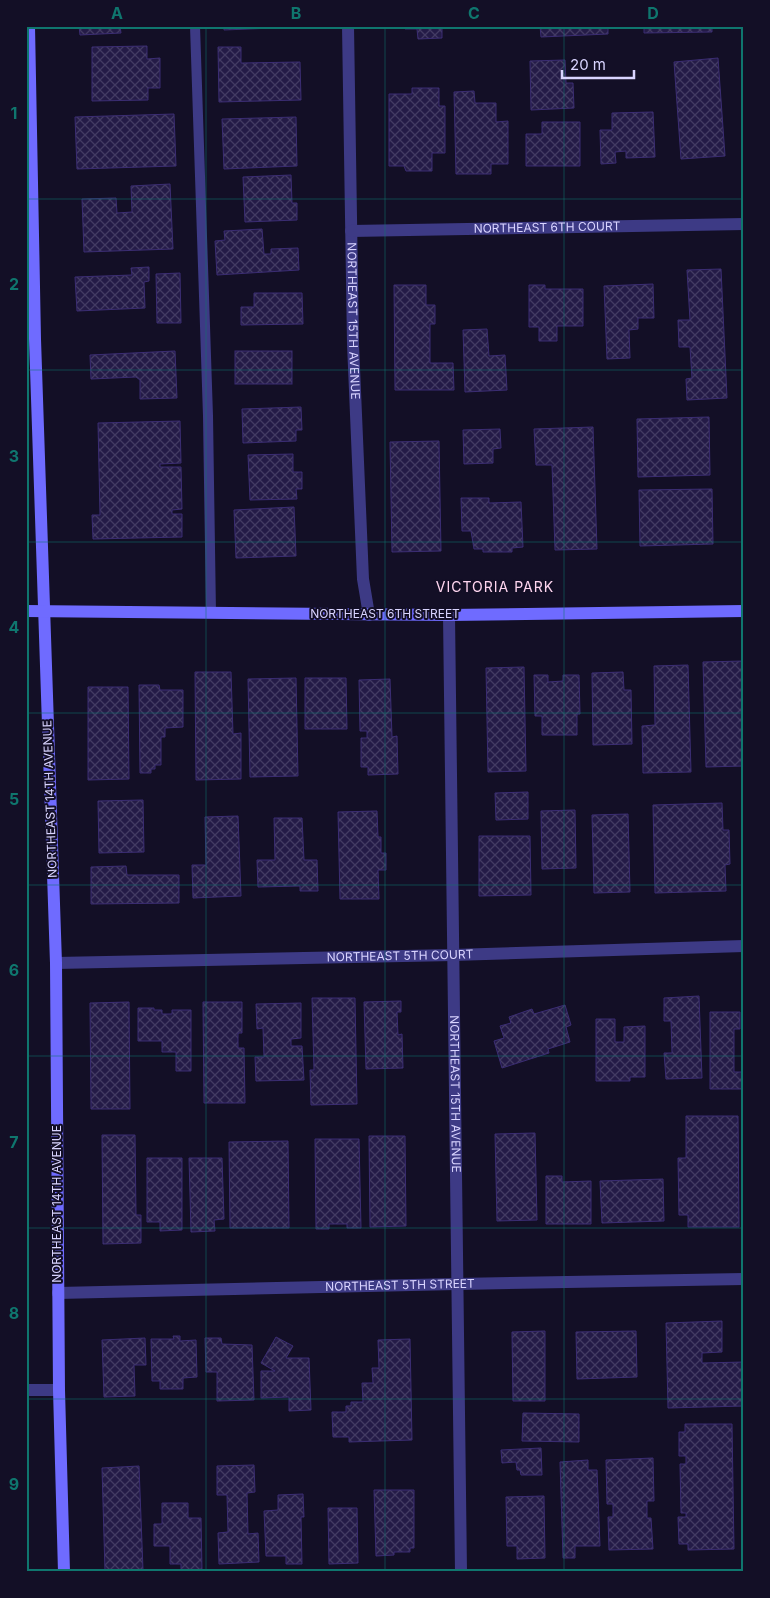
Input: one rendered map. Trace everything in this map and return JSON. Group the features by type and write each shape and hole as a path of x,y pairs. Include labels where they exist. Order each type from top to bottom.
{"street":[{"name":"NORTHEAST 14TH AVENUE","path":"29,26 35,339 56,963 59,1390 64,1572"},
{"name":"NORTHEAST 15TH AVENUE","path":"348,26 353,344 362,578 369,615"},
{"name":"NORTHEAST 6TH COURT","path":"351,231 744,224"},
{"name":"NORTHEAST 6TH STREET","path":"26,611 369,615 744,611"},
{"name":"NORTHEAST 15TH AVENUE","path":"449,615 461,1572"},
{"name":"NORTHEAST 5TH COURT","path":"56,963 453,955 744,946"},
{"name":"NORTHEAST 5TH STREET","path":"58,1293 744,1280"},
{"path":"26,1390 59,1390"}],"lane":[{"path":"195,26 208,406 211,613"}],"building":[{"path":"79,26 120,26 121,33 80,35"},
{"path":"224,26 274,26 274,28 224,30"},
{"path":"404,26 442,26 442,38 418,39 417,29 405,29"},
{"path":"540,26 608,26 608,34 541,37"},
{"path":"644,26 712,26 712,32 644,33"},
{"path":"147,46 147,59 160,58 160,88 148,88 148,100 92,101 92,47"},
{"path":"218,47 241,47 241,63 300,62 301,100 219,102"},
{"path":"718,58 725,156 681,159 674,62"},
{"path":"565,60 566,83 573,83 574,108 531,110 530,61"},
{"path":"412,88 439,88 439,106 445,106 445,153 432,153 432,171 406,171 404,166 389,166 389,94 412,94"},
{"path":"474,91 475,103 496,103 496,122 508,121 508,164 491,164 491,174 456,174 454,92"},
{"path":"653,112 655,157 626,158 626,151 615,152 616,163 601,164 600,130 612,130 612,113"},
{"path":"174,114 176,166 77,169 75,117"},
{"path":"296,117 297,166 224,169 222,119"},
{"path":"542,122 580,122 580,166 526,166 526,134 542,134"},
{"path":"291,175 292,203 297,203 297,220 245,222 243,177"},
{"path":"170,184 173,249 84,252 82,199 116,198 117,213 132,212 131,186"},
{"path":"262,229 264,254 271,254 271,249 298,248 299,270 217,275 215,241 225,240 224,231"},
{"path":"149,267 149,281 144,282 145,308 77,311 75,277 132,275 131,268"},
{"path":"721,269 727,398 687,400 686,379 692,378 690,347 679,347 678,320 690,320 687,270"},
{"path":"180,273 181,323 157,323 156,274"},
{"path":"653,284 654,318 638,318 638,329 629,330 630,358 607,359 604,286"},
{"path":"394,285 426,285 426,305 435,305 435,324 430,324 430,363 453,363 454,390 395,390"},
{"path":"529,285 545,285 545,289 583,289 583,326 557,326 557,341 539,341 539,327 529,327"},
{"path":"254,293 302,293 303,324 241,325 241,307 254,307"},
{"path":"487,329 489,356 505,355 507,390 465,392 463,330"},
{"path":"175,351 177,398 140,399 140,380 136,377 91,379 90,355"},
{"path":"235,351 292,351 292,384 235,384"},
{"path":"301,407 302,430 296,430 296,441 243,443 242,409"},
{"path":"709,417 710,475 638,477 637,419"},
{"path":"180,421 181,463 160,464 160,467 181,467 182,509 172,510 172,514 182,514 182,537 93,539 92,515 100,515 98,423"},
{"path":"593,427 597,549 555,550 552,465 536,465 534,429"},
{"path":"500,429 501,448 493,449 493,463 464,464 463,430"},
{"path":"439,441 441,551 392,552 390,442"},
{"path":"293,454 293,472 302,472 302,489 296,489 297,499 250,500 248,455"},
{"path":"712,489 713,544 640,546 639,490"},
{"path":"461,498 489,498 489,503 521,502 523,547 512,548 512,552 483,552 483,549 474,549 471,531 462,531"},
{"path":"294,507 296,556 236,558 234,510"},
{"path":"743,661 744,766 706,767 703,662"},
{"path":"688,665 691,772 643,773 642,726 655,725 654,666"},
{"path":"524,667 526,771 488,772 486,668"},
{"path":"195,672 231,672 233,734 241,733 241,779 196,780"},
{"path":"623,672 624,690 631,690 632,744 593,745 592,673"},
{"path":"534,675 548,675 548,682 563,681 563,675 579,675 580,714 577,714 577,735 542,735 542,716 535,716"},
{"path":"296,678 298,776 250,777 248,679"},
{"path":"305,678 346,678 347,729 305,729"},
{"path":"390,679 392,737 397,736 398,774 368,775 368,767 361,767 361,738 367,738 367,731 360,731 359,680"},
{"path":"139,685 159,685 160,690 183,690 183,727 165,728 165,737 161,737 161,765 155,765 155,769 151,769 151,773 140,773"},
{"path":"88,687 128,687 129,779 88,780"},
{"path":"528,792 528,819 496,820 495,793"},
{"path":"143,800 144,852 99,853 98,801"},
{"path":"722,803 723,830 729,830 730,864 725,865 726,891 655,893 653,805"},
{"path":"575,810 576,868 542,869 541,811"},
{"path":"377,811 378,837 381,837 381,853 386,853 386,870 378,870 379,899 340,899 338,812"},
{"path":"628,814 630,892 594,893 592,815"},
{"path":"238,816 241,896 193,898 192,865 206,865 205,817"},
{"path":"274,818 302,818 304,860 317,860 318,891 300,891 300,886 258,887 257,860 275,860"},
{"path":"479,836 530,836 531,895 479,896"},
{"path":"126,866 127,875 179,875 179,903 91,904 91,867"},
{"path":"699,996 702,1078 666,1079 664,1053 672,1053 671,1021 664,1021 664,998"},
{"path":"312,998 355,998 357,1104 311,1105 310,1070 314,1070"},
{"path":"401,1001 401,1012 397,1012 398,1035 402,1034 403,1068 366,1069 364,1002"},
{"path":"129,1002 130,1109 91,1109 90,1003"},
{"path":"203,1002 242,1002 242,1033 238,1033 238,1048 244,1048 245,1103 204,1103"},
{"path":"301,1003 301,1038 291,1039 291,1046 302,1046 304,1080 256,1081 255,1057 264,1057 263,1028 257,1029 256,1004"},
{"path":"565,1005 571,1025 566,1027 570,1042 548,1049 549,1053 502,1068 494,1041 504,1038 500,1026 511,1023 509,1017 532,1009 534,1014"},
{"path":"138,1008 162,1010 162,1014 172,1014 172,1010 191,1010 191,1071 176,1071 176,1052 162,1052 162,1041 138,1041"},
{"path":"710,1012 740,1012 740,1029 734,1029 734,1072 742,1072 742,1089 710,1089"},
{"path":"596,1019 615,1019 615,1042 624,1042 624,1027 645,1026 645,1077 630,1077 630,1081 596,1081"},
{"path":"686,1116 738,1116 739,1227 688,1227 688,1215 679,1215 678,1158 686,1158"},
{"path":"535,1133 537,1220 497,1221 495,1134"},
{"path":"102,1135 135,1135 136,1215 141,1215 141,1243 103,1244"},
{"path":"369,1136 405,1136 406,1226 370,1227"},
{"path":"315,1139 359,1139 361,1228 347,1228 347,1224 329,1224 329,1229 316,1229"},
{"path":"288,1141 289,1228 230,1228 229,1142"},
{"path":"147,1158 182,1158 182,1230 160,1231 160,1222 147,1222"},
{"path":"189,1158 222,1158 224,1219 214,1220 215,1231 191,1232"},
{"path":"546,1176 562,1176 562,1182 591,1181 591,1224 546,1224"},
{"path":"663,1179 664,1221 602,1223 600,1181"},
{"path":"722,1321 722,1352 702,1353 702,1363 744,1362 744,1406 668,1408 666,1323"},
{"path":"545,1331 545,1401 513,1401 512,1332"},
{"path":"636,1331 637,1377 577,1379 576,1332"},
{"path":"173,1336 180,1336 180,1341 196,1340 197,1377 183,1378 183,1389 160,1389 160,1381 152,1381 151,1339 174,1339"},
{"path":"276,1337 293,1346 286,1358 309,1358 311,1410 289,1411 289,1397 261,1398 261,1371 275,1371 261,1363"},
{"path":"145,1338 146,1365 134,1365 135,1396 104,1397 102,1340"},
{"path":"205,1338 221,1338 222,1344 252,1345 254,1400 217,1401 217,1372 206,1372"},
{"path":"410,1339 412,1440 349,1442 349,1437 333,1437 332,1412 346,1412 346,1406 351,1406 351,1402 363,1402 362,1383 373,1383 372,1368 379,1368 378,1340"},
{"path":"523,1413 579,1414 579,1442 522,1441"},
{"path":"685,1424 732,1424 734,1549 688,1550 688,1544 679,1544 678,1517 686,1517 686,1513 681,1513 680,1464 686,1464 686,1456 679,1456 679,1432 685,1432"},
{"path":"541,1448 542,1475 521,1475 520,1470 517,1470 516,1462 502,1463 501,1450"},
{"path":"653,1458 654,1501 647,1501 647,1518 651,1518 653,1549 609,1550 608,1517 613,1517 613,1504 607,1504 606,1460"},
{"path":"588,1460 588,1470 597,1470 600,1546 575,1546 575,1558 563,1558 560,1462"},
{"path":"254,1465 255,1492 247,1493 248,1534 258,1533 259,1562 219,1564 218,1533 228,1532 227,1495 217,1495 217,1466"},
{"path":"139,1466 143,1570 105,1572 102,1468"},
{"path":"374,1490 414,1490 414,1548 410,1548 410,1552 394,1552 394,1555 376,1556"},
{"path":"303,1494 304,1517 301,1517 302,1564 286,1564 286,1556 266,1556 264,1511 278,1510 278,1495"},
{"path":"544,1496 545,1558 517,1559 517,1546 507,1546 506,1497"},
{"path":"162,1503 188,1503 188,1518 201,1518 202,1570 181,1570 181,1564 170,1564 170,1546 154,1546 154,1524 162,1524"},
{"path":"328,1508 357,1508 358,1563 329,1564"}],"district":[{"name":"VICTORIA PARK","path":"495,587"}]}
